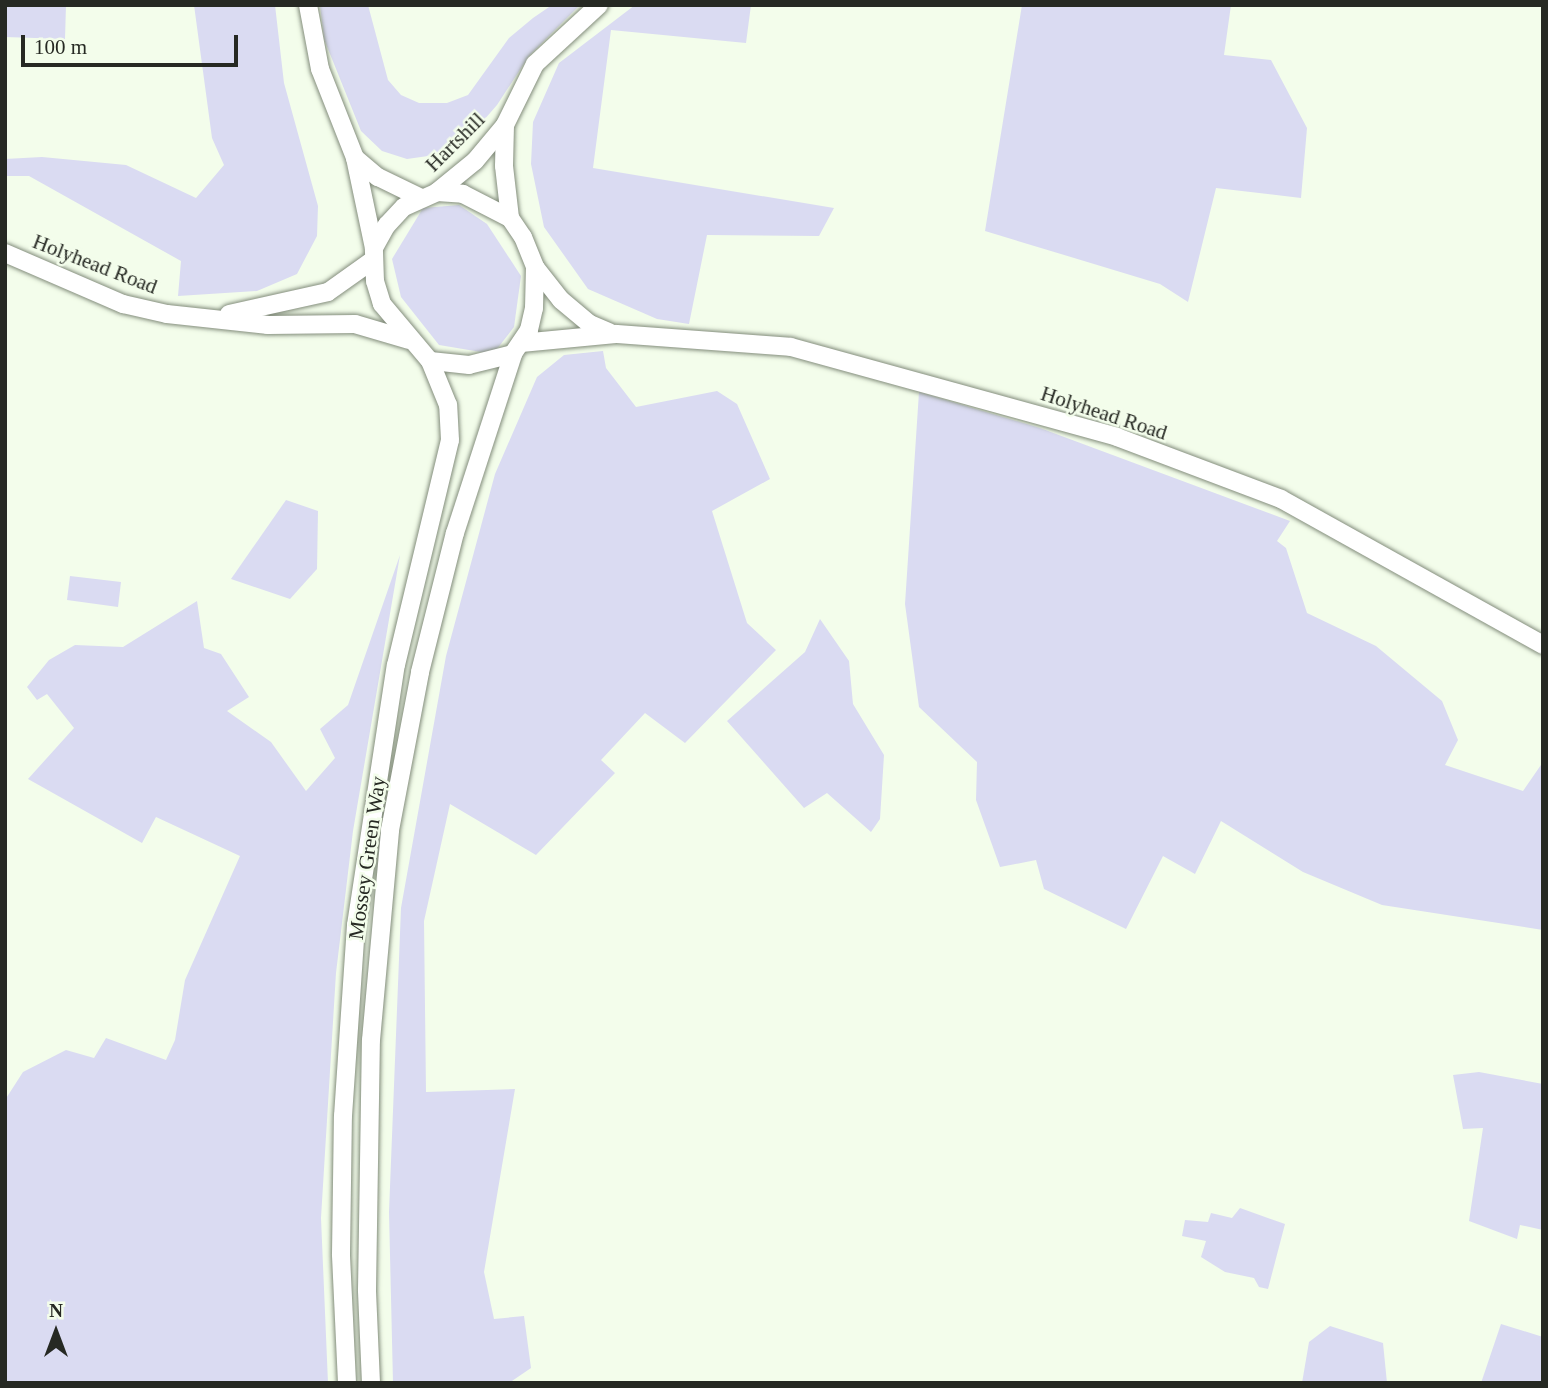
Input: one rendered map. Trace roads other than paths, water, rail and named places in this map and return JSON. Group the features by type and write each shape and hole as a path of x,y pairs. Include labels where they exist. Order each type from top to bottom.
{"main road":[{"path":"211,317 310,299 328,292 373,254 387,225 419,197 437,192 463,194 510,218 536,267 534,308 517,349 469,365 430,361 409,340 382,304 373,254 355,159 320,69 308,5"},
{"name":"Hartshill","path":"437,192 475,161 505,125 535,64 599,5"},
{"name":"Hartshill","path":"505,125 503,166 510,218"},
{"path":"355,159 378,177 419,197"},
{"name":"Holyhead Road","path":"5,253 123,304 167,314 211,317"},
{"name":"Holyhead Road","path":"536,267 561,300 590,324 616,334"},
{"path":"211,317 268,325 355,324 409,340"},
{"name":"Holyhead Road","path":"517,349 616,334 791,347 1117,438 1281,499 1543,645"},
{"name":"Mossey Green Way","path":"372,1383 367,1290 371,1040 390,830 420,672 452,546 517,349"},
{"name":"Mossey Green Way","path":"347,1383 341,1266 343,1116 356,925 396,665 448,454 450,412 430,361"},
{"path":"362,1383 361,1329 367,1290"}]}
